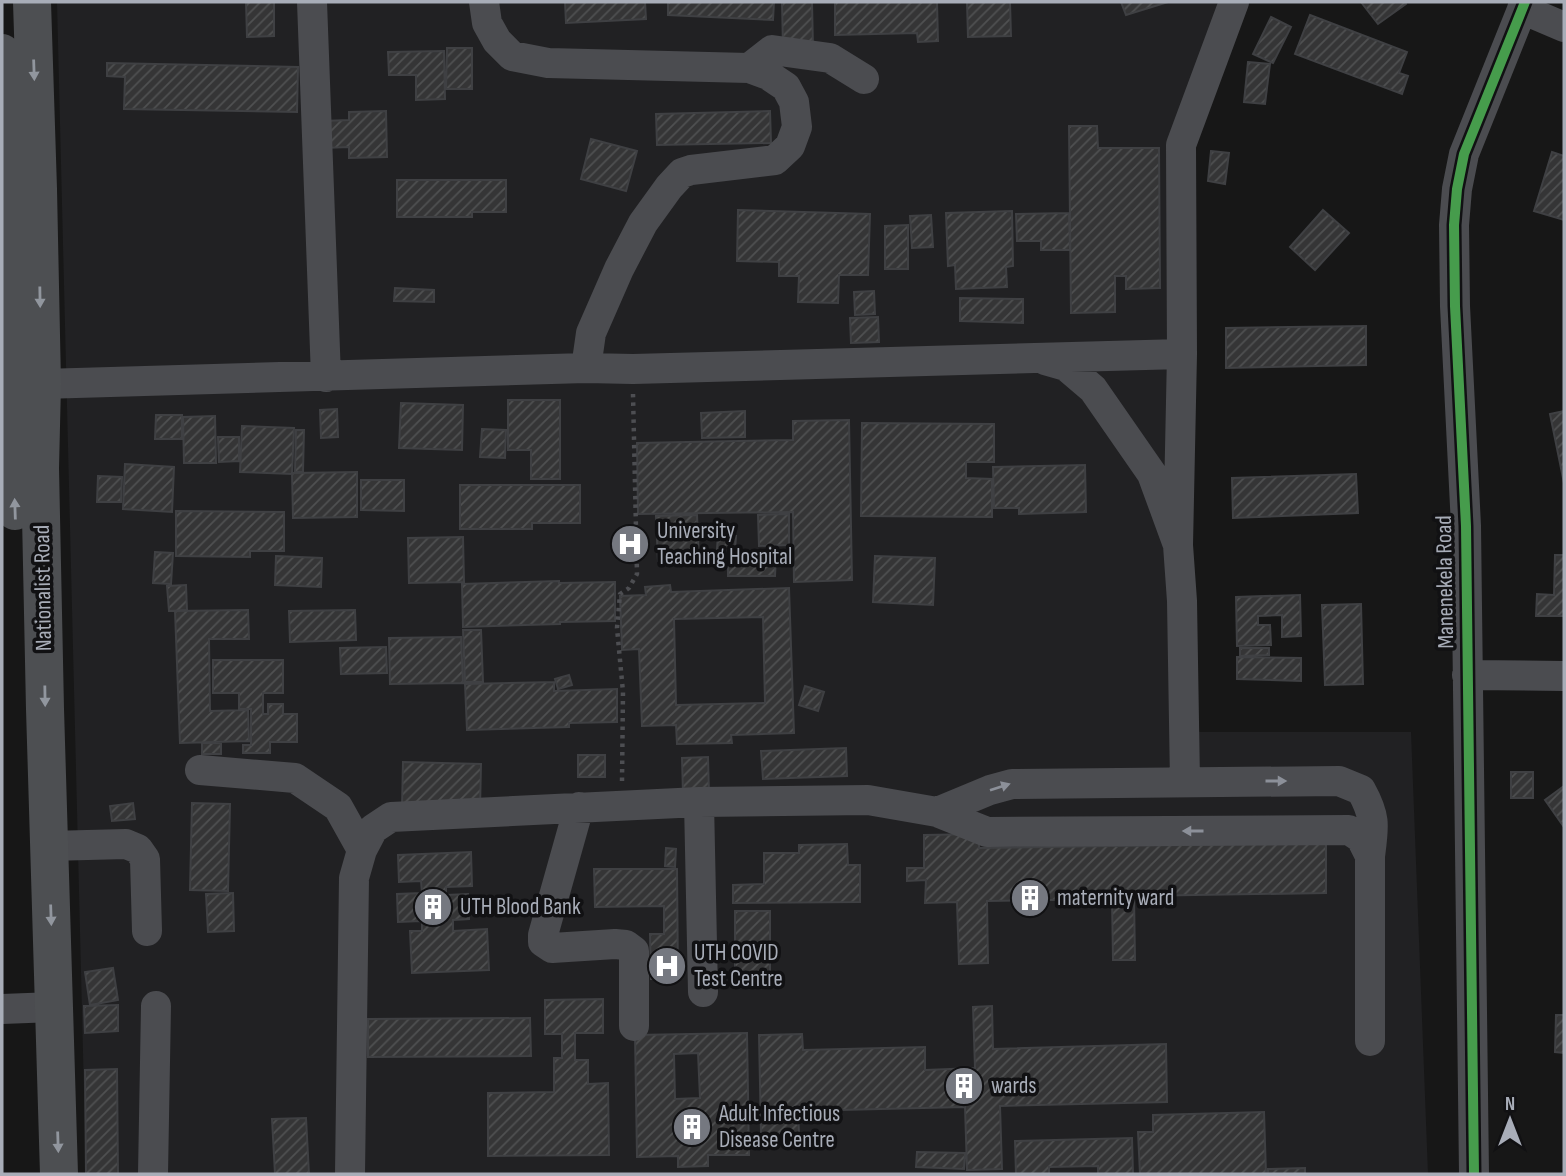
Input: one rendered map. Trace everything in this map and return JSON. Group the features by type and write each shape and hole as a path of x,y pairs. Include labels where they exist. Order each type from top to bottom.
{"main road":[{"name":"Nationalist Road","path":"32,2 15,190 28,1008 35,1174"},
{"name":"Nationalist Road","path":"2,53 15,190 41,384 40,468 49,846 28,1008 59,1174"}],"street":[{"path":"312,2 326,376"},
{"path":"484,2 487,23 497,41 512,56 548,63 749,68 768,75 786,87 794,102 797,127 790,146 775,160 691,170 682,173 669,187 643,223 619,269 591,333 586,368"},
{"path":"1185,782 1182,601 1178,545 1182,354 1181,145 1234,2"},
{"path":"1524,6 1564,27"},
{"name":"Manenekela Road","path":"1474,1174 1466,526 1455,306 1454,225 1464,154 1524,6"},
{"path":"749,68 772,50 830,58 864,79"},
{"path":"41,384 1182,354"},
{"path":"1042,358 1066,366 1093,389 1152,474 1178,545"},
{"path":"1467,675 1564,676"},
{"path":"200,771 295,778 338,807 362,850"},
{"path":"937,812 1012,784 1339,781 1361,790 1371,809 1373,830 1370,856 1370,1041"},
{"path":"1147,831 1148,782"},
{"path":"1227,782 1230,831"},
{"path":"350,1174 354,878 362,850 373,829 391,817 699,802 868,800 937,812 987,832 1349,830 1361,838 1370,856"},
{"path":"699,802 703,992"},
{"path":"579,807 543,942 552,948 615,944 625,945 634,951 634,1026"},
{"path":"49,846 126,844 138,849 145,859 147,931"},
{"path":"153,1174 156,1006"}],"path":[{"path":"621,806 623,692 617,628 620,594 629,588 636,574 633,369"}],"shaded area":[{"name":"University Teaching Hospital","path":"57,2 1239,2 1183,139 1188,732 1411,732 1428,1174 86,1174"}],"building":[{"path":"246,2 274,2 274,36 247,37"},
{"path":"565,2 645,2 646,19 566,23"},
{"path":"668,2 774,2 773,20 668,15"},
{"path":"782,2 812,2 813,47 783,48"},
{"path":"835,2 937,2 938,41 918,42 917,33 835,35"},
{"path":"967,2 1010,2 1011,36 968,37"},
{"path":"1121,2 1168,2 1126,15"},
{"path":"1361,2 1405,2 1406,4 1378,24"},
{"path":"1310,15 1407,52 1399,73 1408,76 1402,94 1295,54"},
{"path":"1271,17 1291,27 1273,63 1253,54"},
{"path":"447,48 472,48 472,89 446,89"},
{"path":"444,51 445,99 416,100 416,75 389,75 388,52"},
{"path":"1248,62 1270,64 1265,104 1244,102"},
{"path":"107,63 298,67 297,112 124,109 125,77 107,76"},
{"path":"386,111 387,157 349,158 349,147 324,148 323,121 349,120 349,112"},
{"path":"770,111 771,143 657,145 656,114"},
{"path":"1069,126 1097,126 1098,148 1159,148 1160,288 1126,289 1126,276 1115,276 1115,312 1071,313"},
{"path":"591,139 637,151 626,191 581,179"},
{"path":"1211,151 1229,153 1225,184 1208,181"},
{"path":"1552,152 1564,156 1564,220 1534,211"},
{"path":"397,180 506,180 506,212 472,212 472,217 397,217"},
{"path":"738,210 870,214 868,275 839,275 838,303 798,302 799,276 779,276 779,262 737,261"},
{"path":"1323,210 1349,233 1315,270 1290,247"},
{"path":"1012,211 1013,266 1006,267 1007,287 956,289 955,265 948,266 946,213"},
{"path":"1069,213 1070,250 1041,250 1041,241 1017,241 1016,214"},
{"path":"931,215 933,247 912,248 910,216"},
{"path":"908,225 908,269 885,269 885,226"},
{"path":"395,288 434,290 434,302 394,301"},
{"path":"874,291 875,314 855,315 854,292"},
{"path":"960,298 1023,299 1023,323 960,321"},
{"path":"878,317 879,342 851,343 850,318"},
{"path":"1366,326 1366,365 1226,368 1226,328"},
{"path":"508,400 560,400 560,479 531,479 531,450 508,450"},
{"path":"401,403 463,405 462,450 399,448"},
{"path":"337,409 338,437 321,438 320,410"},
{"path":"745,411 745,437 702,438 701,413"},
{"path":"1564,411 1564,483 1550,414"},
{"path":"156,415 182,415 182,439 155,439"},
{"path":"215,416 216,463 184,463 183,417"},
{"path":"849,420 852,580 794,582 793,512 638,514 637,443 793,440 793,421"},
{"path":"862,423 994,424 994,462 966,462 966,478 992,479 992,517 861,516"},
{"path":"242,426 294,428 292,474 240,472"},
{"path":"482,429 506,430 505,458 480,457"},
{"path":"296,430 304,430 303,472 295,472"},
{"path":"218,437 239,437 239,461 219,462"},
{"path":"125,464 174,467 172,512 123,509"},
{"path":"1085,465 1086,512 1019,514 1019,508 994,508 993,467"},
{"path":"357,472 357,517 293,518 292,473"},
{"path":"1356,474 1358,513 1233,518 1232,478"},
{"path":"98,476 122,477 121,502 97,502"},
{"path":"361,480 404,480 404,511 361,510"},
{"path":"460,485 580,485 580,523 532,523 532,529 460,529"},
{"path":"176,511 284,512 284,551 250,551 250,557 176,556"},
{"path":"789,514 789,545 759,546 758,515"},
{"path":"697,515 699,560 658,561 656,516"},
{"path":"718,535 736,536 735,550 717,549"},
{"path":"463,537 464,582 409,583 408,538"},
{"path":"155,552 173,553 171,584 153,583"},
{"path":"728,554 776,555 775,576 728,576"},
{"path":"1555,555 1564,555 1564,616 1536,616 1537,594 1554,595"},
{"path":"276,556 322,558 321,587 275,585"},
{"path":"875,556 935,558 933,605 873,602"},
{"path":"615,582 615,621 463,627 462,584"},
{"path":"186,585 187,610 169,611 167,586"},
{"path":"670,585 671,592 789,588 794,733 731,735 732,743 677,744 676,725 642,726 639,649 622,650 620,596 646,595 645,587","holes":["763,617 765,703 676,705 674,619"]},
{"path":"1300,595 1301,636 1282,637 1282,615 1258,616 1258,625 1270,625 1271,645 1237,646 1236,597"},
{"path":"1361,604 1363,684 1325,685 1322,605"},
{"path":"248,610 249,639 209,639 210,711 248,710 249,741 180,743 175,611"},
{"path":"355,610 356,640 290,642 289,611"},
{"path":"463,630 481,630 483,682 465,682"},
{"path":"461,637 463,683 390,684 389,638"},
{"path":"386,647 387,673 341,674 340,648"},
{"path":"1240,648 1269,648 1269,655 1240,656"},
{"path":"1237,657 1301,658 1301,681 1237,679"},
{"path":"213,660 283,660 283,693 263,693 263,714 268,714 268,704 283,704 283,714 297,714 297,742 270,742 270,753 243,753 243,745 251,745 251,709 239,709 239,693 213,693"},
{"path":"569,675 572,685 558,689 555,679"},
{"path":"554,682 554,691 617,689 617,722 569,723 569,727 467,730 465,684"},
{"path":"805,686 824,692 818,711 799,705"},
{"path":"202,743 221,743 221,754 202,754"},
{"path":"846,748 847,776 763,779 761,751"},
{"path":"578,755 605,755 605,777 578,777"},
{"path":"708,757 709,793 683,794 682,758"},
{"path":"403,762 481,764 480,809 402,807"},
{"path":"1511,772 1533,772 1533,798 1511,798"},
{"path":"1564,786 1564,827 1545,800"},
{"path":"133,803 135,819 112,821 110,806"},
{"path":"192,803 230,804 228,891 190,890"},
{"name":"maternity ward","path":"979,834 979,848 1326,843 1326,893 1134,896 1135,960 1113,960 1112,899 987,901 988,963 959,964 957,902 925,903 926,880 907,881 907,868 924,868 924,835"},
{"path":"847,844 848,865 860,865 860,902 733,903 733,885 764,884 764,853 799,853 799,845"},
{"path":"666,848 676,849 675,867 665,866"},
{"name":"UTH Blood Bank","path":"471,852 472,886 446,887 446,895 468,894 469,919 453,920 453,931 487,929 489,970 412,973 410,931 422,931 422,921 398,922 397,894 422,893 421,881 399,882 398,855"},
{"path":"594,869 677,869 678,979 651,979 650,934 664,934 664,906 595,907"},
{"path":"233,893 234,931 208,932 206,894"},
{"path":"735,911 770,911 770,984 735,984"},
{"path":"113,968 118,1000 90,1005 85,972"},
{"path":"603,999 603,1033 575,1033 575,1060 588,1060 588,1084 608,1083 609,1155 488,1156 488,1093 554,1092 554,1058 562,1058 562,1034 545,1034 545,1000"},
{"path":"118,1005 118,1031 85,1033 84,1006"},
{"name":"wards","path":"992,1006 993,1049 1166,1044 1167,1102 1000,1106 1002,1169 967,1170 965,1107 798,1111 799,1133 761,1133 759,1035 802,1034 803,1050 925,1047 925,1070 975,1068 973,1007"},
{"path":"1556,1015 1564,1015 1564,1053 1555,1052"},
{"path":"530,1018 531,1056 368,1057 368,1019"},
{"name":"Adult Infectious Disease Centre","path":"747,1033 749,1155 708,1155 708,1166 678,1167 678,1156 637,1157 635,1035","holes":["698,1053 700,1098 675,1099 674,1054"]},
{"path":"117,1069 118,1174 86,1174 85,1070"},
{"path":"1264,1112 1266,1174 1140,1174 1138,1132 1153,1132 1153,1115"},
{"path":"306,1118 309,1174 275,1174 272,1119"},
{"path":"1132,1138 1133,1174 1098,1174 1098,1166 1049,1167 1049,1174 1016,1174 1015,1141"},
{"path":"917,1152 965,1153 964,1169 916,1167"},
{"path":"1305,1168 1305,1174 1268,1174 1268,1169"}],"cycle path":[{"path":"1474,1174 1466,526 1455,306 1454,225 1464,154 1525,2"}],"place":[{"name":"University Teaching Hospital","path":"630,544"},
{"name":"maternity ward","path":"1030,898"},
{"name":"UTH Blood Bank","path":"433,907"},
{"name":"UTH COVID Test Centre","path":"667,966"},
{"name":"wards","path":"964,1086"},
{"name":"Adult Infectious Disease Centre","path":"692,1127"}]}
